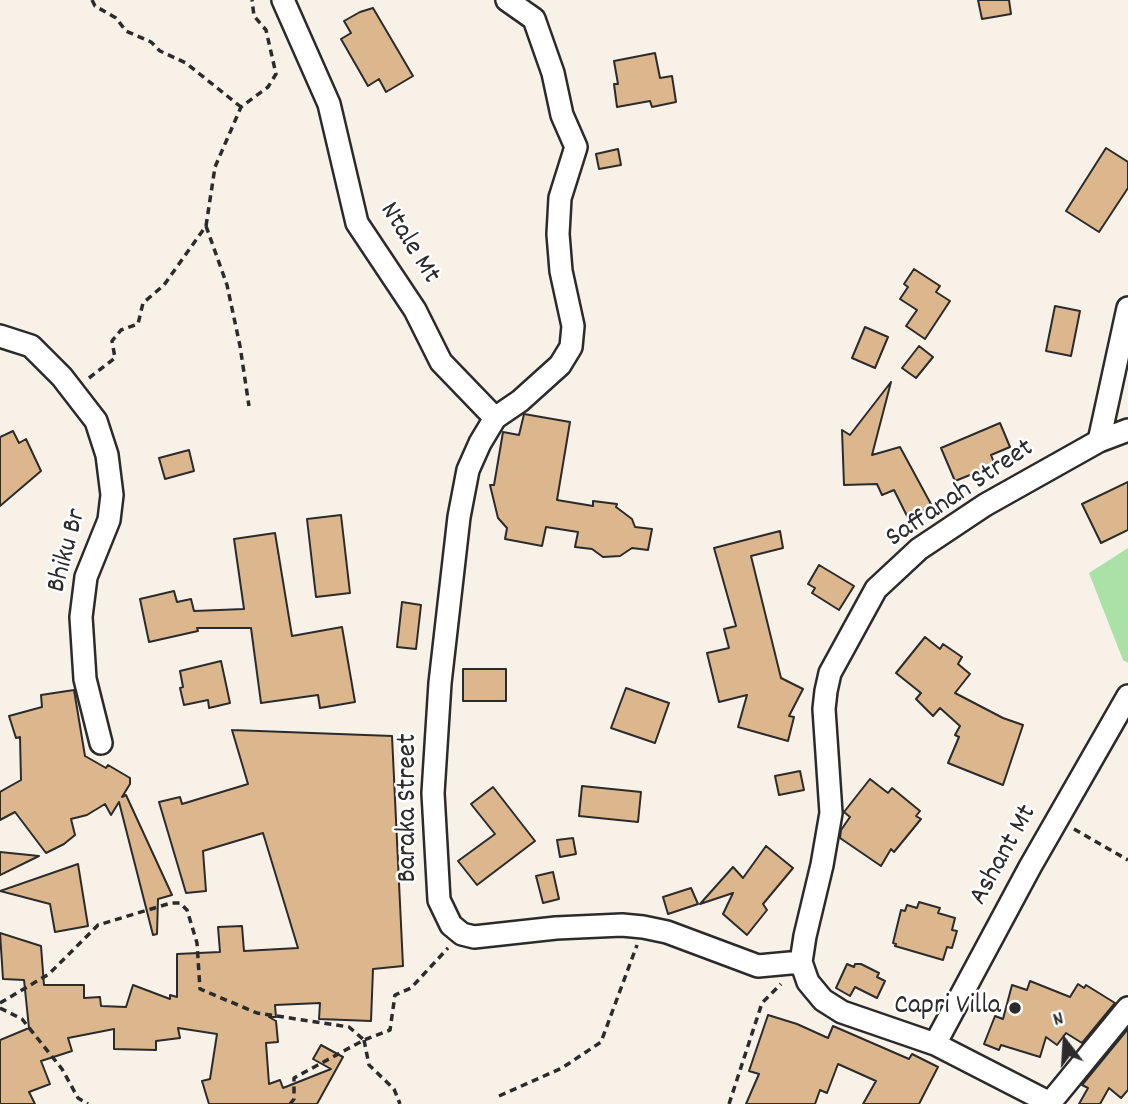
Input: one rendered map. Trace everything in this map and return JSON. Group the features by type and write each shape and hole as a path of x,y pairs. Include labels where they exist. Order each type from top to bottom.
{"street":[{"name":"Ntale Mt","path":"283,0 329,104 357,223 415,310 442,362 495,418"},
{"path":"495,418 520,401 560,365 571,347 573,326 561,271 558,234 560,198 576,147 562,115 553,73 534,19 507,0"},
{"path":"1099,441 1128,308"},
{"name":"Bhiku Br","path":"0,336 31,346 78,395 96,421 107,455 112,495 109,520 86,577 81,617 85,679 101,743"},
{"name":"Baraka Street","path":"461,934 444,914 436,887 433,793 440,683 459,517 468,470 495,418"},
{"name":"Saffanah Street","path":"801,962 831,813 824,709 826,691 831,673 876,589 919,549 985,505 1099,441 1128,430"},
{"name":"Ashant Mt","path":"935,1044 1057,819 1128,696"},
{"path":"461,934 487,937 556,928 622,925 667,932 758,966 801,962 808,982 823,1000 842,1012 935,1044 1043,1102 1128,1008"}],"path":[{"path":"92,0 95,6 116,18 126,31 186,64 241,107"},
{"path":"78,395 91,375 115,358 112,341 121,330 138,324 143,303 164,285 206,226 215,167 241,107 268,87 276,74 266,30 254,16 252,0"},
{"path":"206,226 227,285 249,406"},
{"path":"1057,819 1128,860"},
{"path":"88,1104 78,1098 62,1069 22,1019 0,1006 49,974 97,925 171,903 180,903 187,910 197,943 200,989 257,1013 349,1027 364,1040 369,1065 394,1089 400,1104"},
{"path":"499,1096 562,1068 601,1042 643,927"},
{"path":"290,1104 294,1099 294,1078 364,1040 390,1030 395,995 411,988 461,934"},
{"path":"729,1104 762,1003 801,962"}],"green space":[{"path":"1128,548 1128,663 1123,660 1089,573"}],"building":[{"path":"978,0 1009,0 1011,14 982,19"},
{"path":"373,8 413,76 386,92 379,79 368,86 341,39 351,33 344,21"},
{"path":"655,53 660,78 672,76 676,102 652,107 650,101 617,107 614,84 618,84 614,61"},
{"path":"1106,148 1128,162 1128,188 1099,232 1066,211"},
{"path":"618,149 621,165 599,169 596,154"},
{"path":"914,269 940,286 936,292 950,301 925,339 906,326 917,310 900,299 908,287 904,284"},
{"path":"1055,306 1080,311 1071,356 1046,351"},
{"path":"865,327 888,337 875,368 852,358"},
{"path":"919,346 933,357 916,378 902,368"},
{"path":"891,382 872,455 900,447 932,506 908,518 894,490 882,495 877,484 844,485 842,430 850,435"},
{"path":"524,414 570,422 557,500 593,506 593,501 617,504 616,507 632,519 635,527 652,529 648,550 632,548 620,556 603,557 592,549 575,547 578,532 546,527 542,546 505,539 507,528 498,518 490,485 494,485 503,432 519,435"},
{"path":"1000,423 1010,447 991,455 995,465 955,481 941,448"},
{"path":"13,431 19,443 26,439 41,471 0,506 0,437"},
{"path":"189,450 194,471 165,479 159,458"},
{"path":"1128,482 1128,530 1101,543 1082,504"},
{"path":"341,515 350,593 316,597 307,519"},
{"path":"780,531 783,548 751,556 781,678 803,689 789,716 794,717 788,741 738,727 747,695 719,702 707,653 729,648 724,629 736,626 714,548"},
{"path":"275,533 292,636 342,627 355,702 320,708 318,695 261,703 251,628 197,628 198,631 149,642 140,599 174,591 177,602 191,599 194,611 244,609 234,539"},
{"path":"819,565 854,586 839,610 812,593 815,588 808,584"},
{"path":"402,602 421,605 416,649 397,647"},
{"path":"925,637 940,649 943,644 962,657 958,664 970,674 955,693 1003,718 1023,725 1003,785 948,763 959,737 955,735 960,726 940,708 933,716 916,699 921,693 896,673"},
{"path":"221,661 230,703 209,708 208,700 184,705 180,671"},
{"path":"463,669 506,669 506,701 463,701"},
{"path":"626,688 669,703 655,743 611,728"},
{"path":"74,690 85,756 130,778 130,784 122,797 126,795 172,895 158,899 157,934 153,935 119,802 111,815 105,804 87,815 71,819 75,835 46,853 15,812 0,820 0,792 21,780 20,737 16,738 9,716 42,707 41,695"},
{"path":"232,730 392,736 403,966 373,969 371,1021 319,1019 320,1003 275,1005 276,1017 269,1017 276,1021 278,1042 266,1043 269,1084 280,1080 283,1088 331,1069 313,1059 321,1045 343,1057 317,1104 209,1104 202,1081 210,1079 217,1034 178,1028 180,1038 156,1041 156,1050 114,1049 114,1029 68,1038 72,1051 41,1061 50,1084 29,1092 35,1104 0,1104 0,1040 29,1028 24,980 3,979 0,933 41,946 44,985 84,985 84,998 100,997 101,1006 126,1007 133,985 170,999 170,995 177,997 177,954 220,952 218,927 242,926 244,951 298,948 263,833 203,851 206,891 186,893 159,802 180,797 182,804 248,784"},
{"path":"800,771 804,790 779,795 775,776"},
{"path":"870,779 888,793 892,788 920,811 916,816 921,819 894,852 891,849 881,866 840,838 841,830 850,817 844,812"},
{"path":"582,786 641,792 638,822 579,816"},
{"path":"493,787 535,841 477,885 458,861 495,834 471,804"},
{"path":"573,838 576,854 560,857 557,840"},
{"path":"766,846 793,868 763,904 767,910 747,935 723,914 733,893 700,904 733,867 743,878"},
{"path":"0,852 39,856 0,875"},
{"path":"78,864 88,926 55,932 50,904 0,891"},
{"path":"553,872 559,899 543,903 536,876"},
{"path":"691,888 698,904 668,914 663,897"},
{"path":"919,902 940,908 938,913 955,918 952,930 957,931 952,948 947,947 943,960 895,946 893,943 901,910 905,911 907,905 917,908"},
{"path":"847,964 854,967 855,964 861,964 879,973 877,977 885,981 877,998 855,987 850,996 836,988"},
{"path":"1030,981 1070,997 1078,984 1084,988 1086,985 1115,1003 1082,1043 1066,1033 1057,1045 1046,1037 1040,1057 1001,1045 999,1050 984,1044 995,1016 1003,1019 1012,985 1027,990"},
{"path":"768,1015 828,1038 833,1026 909,1059 912,1054 938,1067 919,1104 863,1104 876,1081 838,1064 827,1093 820,1090 815,1104 746,1104 759,1074 749,1071"},
{"path":"1128,1029 1128,1090 1121,1098 1109,1088 1100,1104 1079,1104 1088,1088 1082,1085"}],"place":[{"name":"Capri Villa","path":"1015,1008"}]}
